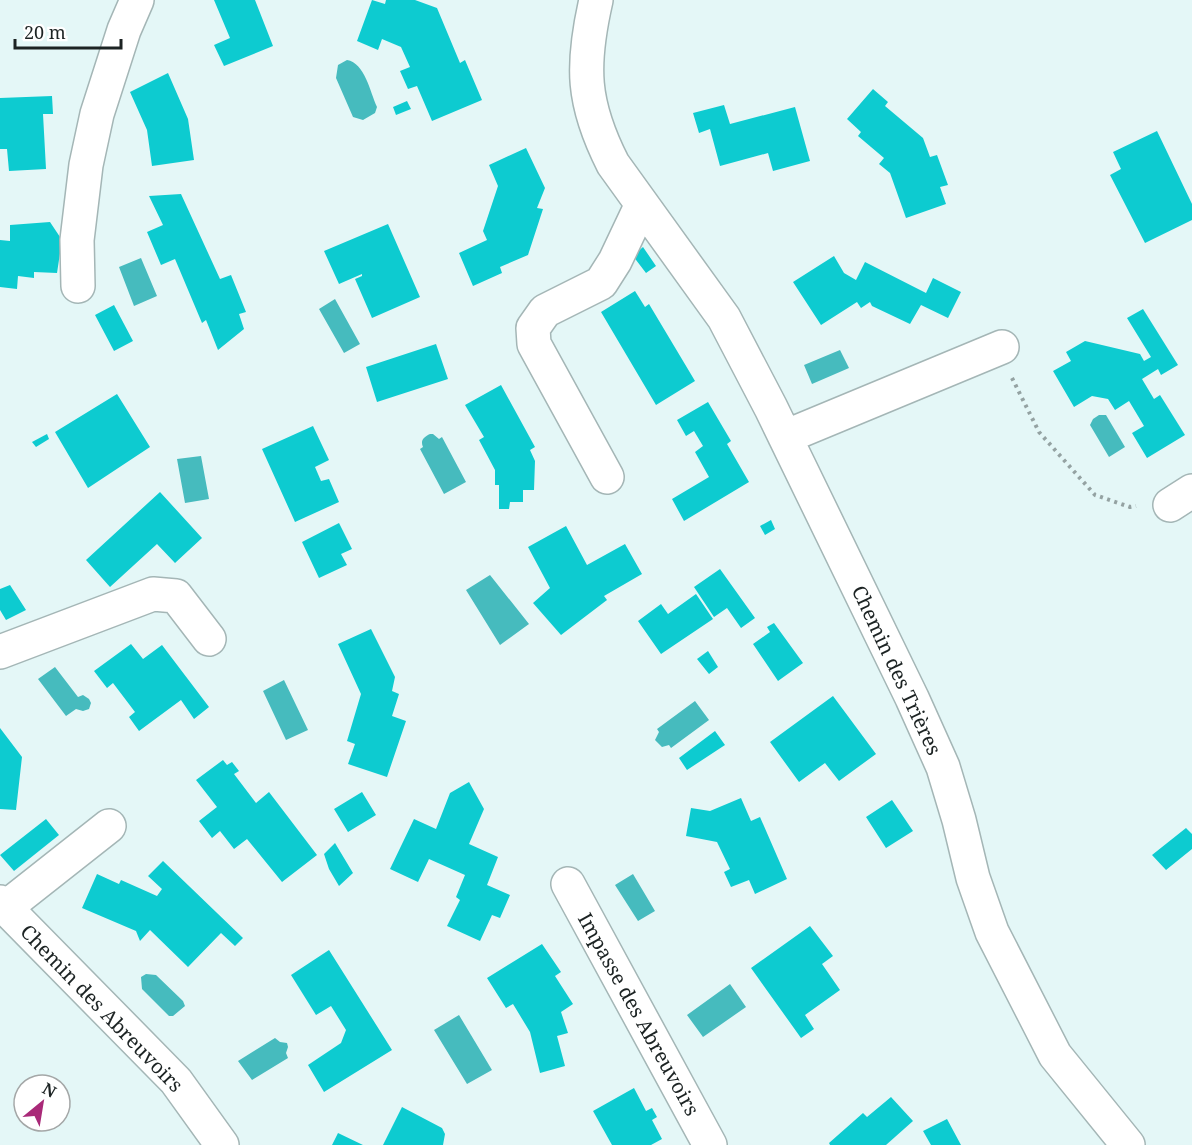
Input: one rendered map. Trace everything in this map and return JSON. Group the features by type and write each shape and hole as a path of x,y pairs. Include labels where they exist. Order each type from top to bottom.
{"street":[{"path":"78,286 77,240 86,165 97,114 124,30 137,0"},
{"name":"Chemin des Trières","path":"596,0 590,25 586,73 593,121 608,153 723,318 785,437 912,698 943,767 959,820 972,878 992,932 1055,1055 1128,1145"},
{"path":"607,477 534,344 533,328 545,311 601,283 615,261 642,204"},
{"path":"785,437 1002,346"},
{"path":"0,652 153,594 176,597 209,639"},
{"path":"3,905 109,826"},
{"name":"Impasse des Abreuvoirs","path":"568,884 710,1145"},
{"name":"Chemin des Abreuvoirs","path":"3,905 176,1081 222,1145"}],"path":[{"path":"1002,346 1010,374 1039,432 1095,495 1130,507 1181,498"}],"water":[{"path":"347,60 353,62 363,72 377,107 375,113 363,120 353,117 336,78 338,65"},
{"path":"141,258 157,296 134,306 119,267"},
{"path":"335,299 360,344 344,353 319,309"},
{"path":"840,350 849,368 812,384 804,365"},
{"path":"1099,415 1106,415 1125,447 1109,457 1090,425"},
{"path":"430,434 439,439 442,437 466,482 444,494 420,449 423,447 423,439"},
{"path":"201,456 209,499 185,503 177,459"},
{"path":"490,575 529,624 500,645 466,590"},
{"path":"55,667 78,697 83,695 89,699 91,703 89,709 83,711 76,709 66,716 38,679"},
{"path":"284,680 308,730 286,740 263,691"},
{"path":"695,701 709,720 671,748 669,745 662,747 655,740 659,732 657,729"},
{"path":"633,874 655,911 638,921 615,885"},
{"path":"146,974 156,975 183,1001 185,1006 173,1016 169,1016 142,989 141,977"},
{"path":"730,984 746,1007 703,1037 687,1015"},
{"path":"459,1015 492,1070 467,1084 434,1030"},
{"path":"275,1038 287,1043 288,1058 252,1080 238,1061"}],"building":[{"path":"214,0 255,0 273,46 224,66 214,45 230,38"},
{"path":"372,0 385,4 386,0 415,0 437,8 460,63 465,60 482,100 432,121 417,86 408,89 400,71 410,67 401,47 382,39 378,50 357,41"},
{"path":"168,73 188,119 194,160 152,166 147,130 130,92"},
{"path":"873,89 888,102 885,106 923,138 930,157 937,155 948,185 940,187 946,204 906,218 890,173 879,164 884,158 858,136 861,132 847,119"},
{"path":"52,96 53,114 43,114 46,169 9,171 7,149 0,149 0,98"},
{"path":"407,101 411,109 396,115 393,107"},
{"path":"724,105 730,124 795,107 810,161 773,171 768,153 720,166 710,129 699,133 693,113"},
{"path":"1157,131 1192,204 1192,220 1145,243 1110,175 1121,169 1113,152"},
{"path":"526,148 545,188 537,208 543,209 528,255 500,267 502,273 473,286 459,253 487,240 483,231 498,186 489,165"},
{"path":"181,194 220,279 231,275 246,312 239,314 244,329 218,350 206,320 202,323 175,259 161,265 147,232 163,225 149,196"},
{"path":"50,222 62,240 57,273 34,272 34,278 18,276 17,289 0,287 0,240 10,241 10,225"},
{"path":"388,224 420,297 372,318 355,279 362,274 339,284 324,251"},
{"path":"643,247 656,266 646,273 633,256"},
{"path":"834,256 844,273 856,280 865,262 926,293 933,278 961,292 948,318 921,305 910,324 872,306 870,302 861,308 857,302 821,325 793,282"},
{"path":"635,291 645,307 649,304 695,381 656,405 601,312"},
{"path":"114,305 133,341 114,351 95,315"},
{"path":"1143,309 1178,365 1161,375 1158,369 1142,379 1154,399 1160,395 1185,435 1147,458 1132,433 1144,426 1129,401 1115,410 1108,399 1092,396 1074,407 1053,371 1071,361 1066,352 1085,341 1140,354 1144,361 1151,357 1127,318"},
{"path":"436,344 448,379 377,402 366,367"},
{"path":"501,385 535,447 530,450 535,461 534,490 523,490 523,502 510,502 509,509 499,509 499,485 495,485 495,470 479,440 484,437 465,405"},
{"path":"117,394 150,447 88,488 55,432"},
{"path":"708,402 731,441 727,444 749,482 684,521 672,499 709,477 695,452 703,446 694,431 686,436 677,420"},
{"path":"313,426 329,460 315,467 321,481 329,479 339,502 295,522 262,449"},
{"path":"47,434 49,439 36,447 32,442"},
{"path":"160,492 202,538 175,563 157,544 110,587 86,560"},
{"path":"771,520 775,529 765,535 760,526"},
{"path":"339,523 352,549 341,554 347,565 319,578 302,542"},
{"path":"566,526 587,565 625,544 642,574 604,596 607,600 561,635 533,603 550,588 528,547"},
{"path":"720,569 755,618 741,628 727,608 714,617 694,587"},
{"path":"10,585 26,610 6,620 0,610 0,589"},
{"path":"696,594 713,619 661,654 638,621 661,604 668,614"},
{"path":"774,623 803,663 778,681 753,644 770,632 767,627"},
{"path":"371,629 395,677 392,691 399,694 392,716 406,721 387,777 348,764 355,744 347,741 361,694 338,644"},
{"path":"131,644 143,659 162,645 209,707 194,719 181,700 139,731 129,717 135,712 113,683 107,688 94,671"},
{"path":"708,651 718,667 709,674 697,659"},
{"path":"833,696 876,754 839,781 825,763 799,782 770,742"},
{"path":"0,728 22,757 16,810 0,809"},
{"path":"715,731 725,745 687,770 679,758"},
{"path":"223,760 227,765 232,762 239,771 234,774 256,803 269,792 317,855 282,882 247,839 234,849 220,831 212,838 199,821 217,807 196,780"},
{"path":"469,782 484,809 469,844 498,857 487,885 510,895 500,918 492,915 480,941 447,926 460,900 456,897 465,875 429,859 418,882 390,869 414,819 436,829 450,793"},
{"path":"362,792 376,815 348,832 334,809"},
{"path":"741,798 751,821 760,817 787,879 755,894 749,880 731,887 724,872 730,869 717,842 686,836 691,808 710,811"},
{"path":"892,800 913,831 886,848 866,817"},
{"path":"46,819 59,835 14,871 0,855"},
{"path":"1186,828 1192,834 1192,849 1166,870 1152,855"},
{"path":"335,843 353,873 339,886 329,869 324,854"},
{"path":"163,861 243,938 235,946 221,933 188,967 150,930 140,941 136,931 82,908 97,874 119,884 121,880 157,896 162,889 148,876"},
{"path":"810,926 833,956 822,964 840,990 805,1015 814,1029 801,1038 751,968"},
{"path":"542,944 561,972 555,976 573,1004 561,1012 568,1033 557,1036 565,1066 540,1073 530,1032 513,1004 506,1008 487,978"},
{"path":"329,950 392,1050 324,1092 308,1065 341,1043 346,1030 331,1006 316,1015 291,975"},
{"path":"634,1088 646,1111 652,1108 657,1117 652,1120 662,1139 651,1145 612,1145 593,1111"},
{"path":"891,1097 913,1121 886,1145 830,1145 829,1143 863,1113 867,1117"},
{"path":"402,1107 442,1128 445,1134 443,1145 383,1145"},
{"path":"947,1119 961,1145 931,1145 923,1131"},
{"path":"338,1133 363,1145 332,1145"}]}
